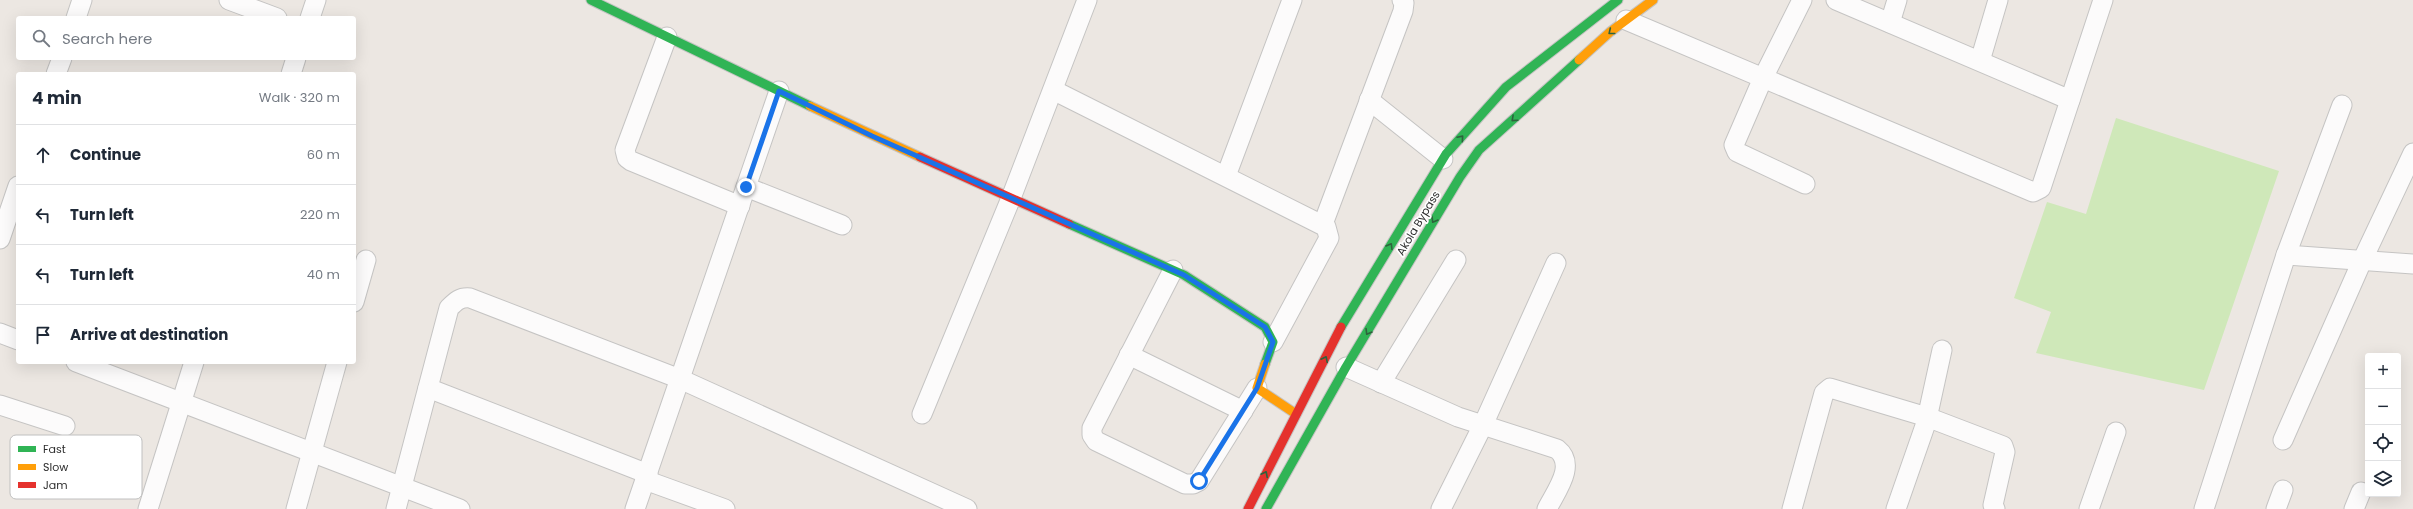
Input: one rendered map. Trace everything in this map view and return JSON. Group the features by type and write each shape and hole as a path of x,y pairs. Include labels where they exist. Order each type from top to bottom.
{"main road":[{"path":"591,0 872,136 1173,270 1265,327 1273,342 1257,388 1296,414"},
{"name":"Akola Bypass","path":"1248,509 1345,320 1443,159 1506,87 1618,0"},
{"name":"Akola Bypass","path":"1266,509 1346,368 1460,177 1479,150 1626,20 1653,0"}],"street":[{"path":"77,16 82,0"},
{"path":"229,0 272,16"},
{"path":"311,16 316,0"},
{"path":"922,414 1011,198 1087,0"},
{"path":"1226,176 1292,0"},
{"path":"1323,224 1403,11 1404,3 1402,0"},
{"path":"1802,0 1762,78 1734,145 1734,149 1737,152 1805,184"},
{"path":"1836,0 2070,100"},
{"path":"1890,23 1897,0"},
{"path":"1980,61 1998,0"},
{"path":"1626,20 2033,192 2041,188 2103,0"},
{"path":"667,36 624,150 625,154 631,161 740,206"},
{"path":"57,72 61,60"},
{"path":"292,72 295,60"},
{"path":"1052,90 1323,224 1328,232 1329,238 1273,342"},
{"path":"635,509 779,91"},
{"path":"1369,100 1443,159"},
{"path":"2204,509 2225,448 2286,255 2342,105"},
{"path":"2283,440 2362,260 2413,153"},
{"path":"746,187 842,225"},
{"path":"0,239 13,216 16,198"},
{"path":"2286,255 2413,264"},
{"path":"356,295 366,260"},
{"path":"1381,383 1456,260"},
{"path":"1441,509 1483,425 1556,263"},
{"path":"1173,270 1092,428 1092,436 1096,441 1185,484 1192,484 1199,481 1257,388"},
{"path":"396,509 449,308 456,300 463,297 470,298 680,379 967,509"},
{"path":"0,333 16,339"},
{"path":"1896,509 1927,417 1942,350"},
{"path":"1129,355 1243,411"},
{"path":"81,364 460,509"},
{"path":"148,509 193,364"},
{"path":"296,509 336,364"},
{"path":"1346,368 1458,417 1557,449 1564,454 1567,463 1565,474 1547,509"},
{"path":"428,388 725,509"},
{"path":"1792,509 1826,390 1835,388 1927,417 2000,444 2005,449 1993,505 1995,509"},
{"path":"0,405 66,426"},
{"path":"2089,509 2116,432"},
{"path":"2276,509 2283,490"}],"green space":[{"path":"2116,118 2279,171 2204,390 2036,353 2051,312 2014,298 2047,202 2086,214"}],"traffic: fast":[{"path":"591,0 810,106"},
{"path":"1341,327 1446,154 1506,87 1618,0"},
{"path":"1266,509 1346,367 1460,177 1479,150 1579,60"},
{"path":"1069,224 1184,275 1265,327 1273,342 1265,364"}],"traffic: slow":[{"path":"1579,60 1610,32 1653,0"},
{"path":"810,106 920,157"},
{"path":"1265,364 1257,388 1296,414"}],"traffic: jam":[{"path":"920,157 1069,224"},
{"path":"1248,509 1341,327"}],"route":[{"path":"746,187 779,91 872,136 1184,275 1265,327 1273,342 1257,388 1199,481"}]}
